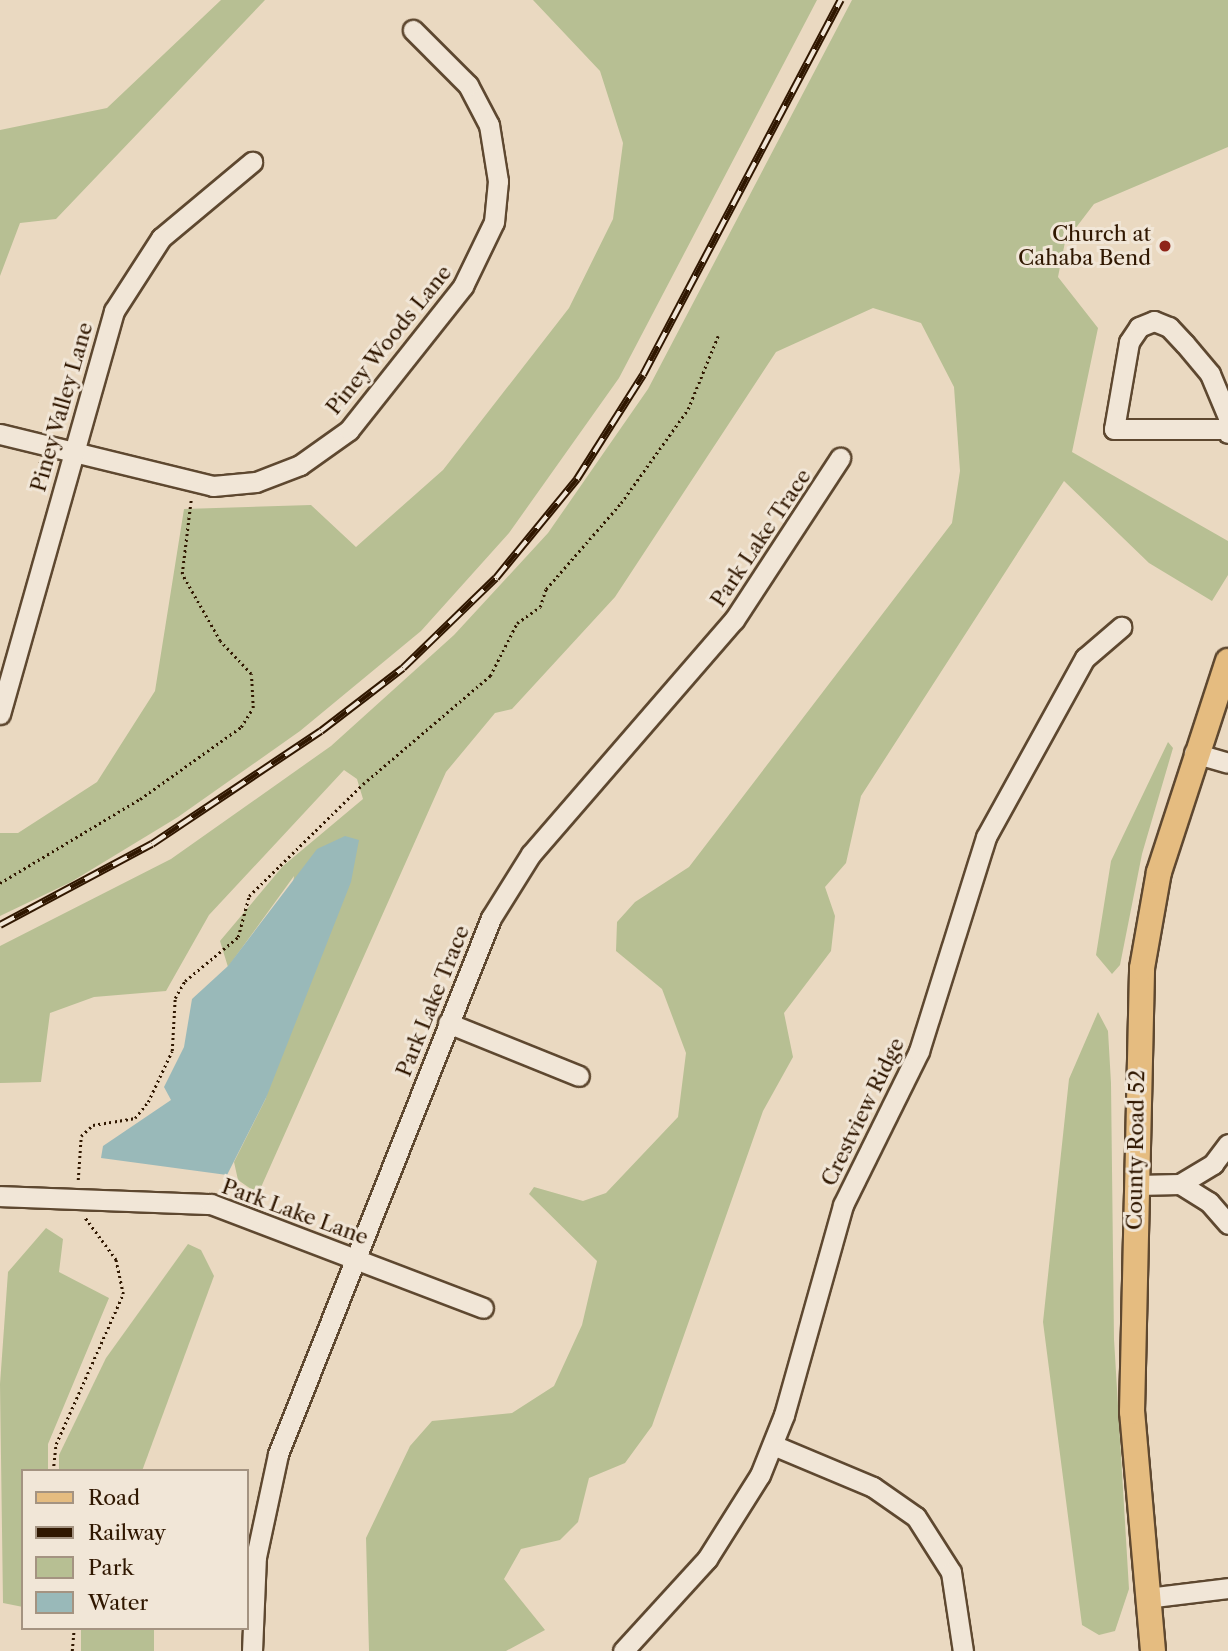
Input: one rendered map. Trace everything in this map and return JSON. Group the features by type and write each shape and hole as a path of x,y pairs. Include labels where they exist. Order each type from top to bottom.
{"main road":[{"name":"County Road 52","path":"1153,1651 1132,1412 1136,1185 1147,926 1194,752 1228,661"}],"street":[{"name":"Piney Woods Lane","path":"0,434 194,485 256,482 325,450 373,402 478,265 497,202 494,144 470,88 413,30"},
{"name":"Piney Valley Lane","path":"0,714 99,349 127,284 177,221 252,162"},
{"path":"1154,321 1169,327 1185,344 1210,374 1228,431 1114,429 1129,342 1139,327 1154,321"},
{"name":"Park Lake Trace","path":"252,1651 256,1558 269,1488 355,1256 448,1023 514,877 727,629 840,458"},
{"name":"Crestview Ridge","path":"623,1651 726,1532 773,1445 843,1205 919,1051 982,848 1084,658 1121,627"},
{"path":"1194,752 1228,763"},
{"path":"448,1023 579,1076"},
{"path":"1136,1185 1180,1184 1213,1164 1228,1144"},
{"path":"1180,1184 1209,1202 1228,1224"},
{"name":"Park Lake Lane","path":"0,1196 211,1204 355,1256 483,1308"},
{"path":"773,1445 873,1487 916,1517 951,1572 963,1651"},
{"path":"1147,1598 1228,1588"}],"path":[{"path":"53,1469 56,1444 123,1294 121,1270 88,1228 81,1198 81,1136 93,1125 127,1123 148,1102 172,1051 172,1012 185,981 238,937 249,896 280,861 490,676 517,623 540,607 546,589 621,503 688,410 718,336"},
{"path":"0,883 141,799 242,727 253,708 251,674 220,641 182,574 194,485"},
{"path":"72,1651 74,1630"}],"green space":[{"path":"221,0 265,0 56,219 20,223 0,276 0,130 107,108"},
{"path":"533,0 817,0 619,378 509,533 421,631 300,731 178,817 71,882 0,916 0,833 18,833 97,782 155,691 184,509 311,505 356,547 443,470 569,308 613,219 623,143 600,71"},
{"path":"852,0 1228,0 1228,147 1094,204 1065,242 1058,277 1098,328 1072,452 1228,541 1228,575 1212,601 1149,563 1064,481 861,796 846,863 825,887 835,916 831,951 784,1013 793,1057 763,1111 652,1426 625,1463 589,1478 578,1522 560,1540 521,1549 504,1579 545,1630 506,1651 369,1651 366,1538 410,1446 432,1421 512,1413 554,1386 582,1325 597,1261 529,1194 534,1187 583,1201 606,1193 678,1117 686,1053 662,989 616,951 617,922 635,902 689,867 952,523 960,471 954,387 921,323 873,308 776,352 615,597 512,709 495,713 446,772 258,1194 238,1180 234,1162 266,1098 294,876 228,967 220,941 283,866 363,799 357,779 344,770 209,915 166,991 94,997 50,1013 41,1082 0,1083 0,946 171,859 331,746 454,635 548,533 648,389"},
{"path":"1168,742 1173,748 1142,854 1120,965 1112,974 1096,955 1111,861"},
{"path":"1098,1012 1108,1031 1111,1083 1114,1339 1129,1589 1115,1631 1099,1635 1082,1625 1043,1322 1069,1079"},
{"path":"46,1228 63,1239 59,1272 109,1298 48,1444 48,1469 21,1469 21,1607 3,1603 0,1384 8,1272"},
{"path":"188,1244 201,1250 214,1276 143,1469 59,1469 59,1455 106,1358"},
{"path":"81,1630 154,1630 154,1651 81,1651"}],"water":[{"path":"345,836 359,840 351,882 266,1098 227,1175 101,1158 103,1146 171,1100 164,1087 184,1047 192,999 228,966 317,849"}],"railway":[{"path":"0,925 152,844 321,731 403,668 496,578 577,479 643,375 841,0"}],"place":[{"name":"Church at Cahaba Bend","path":"1165,246"}]}
